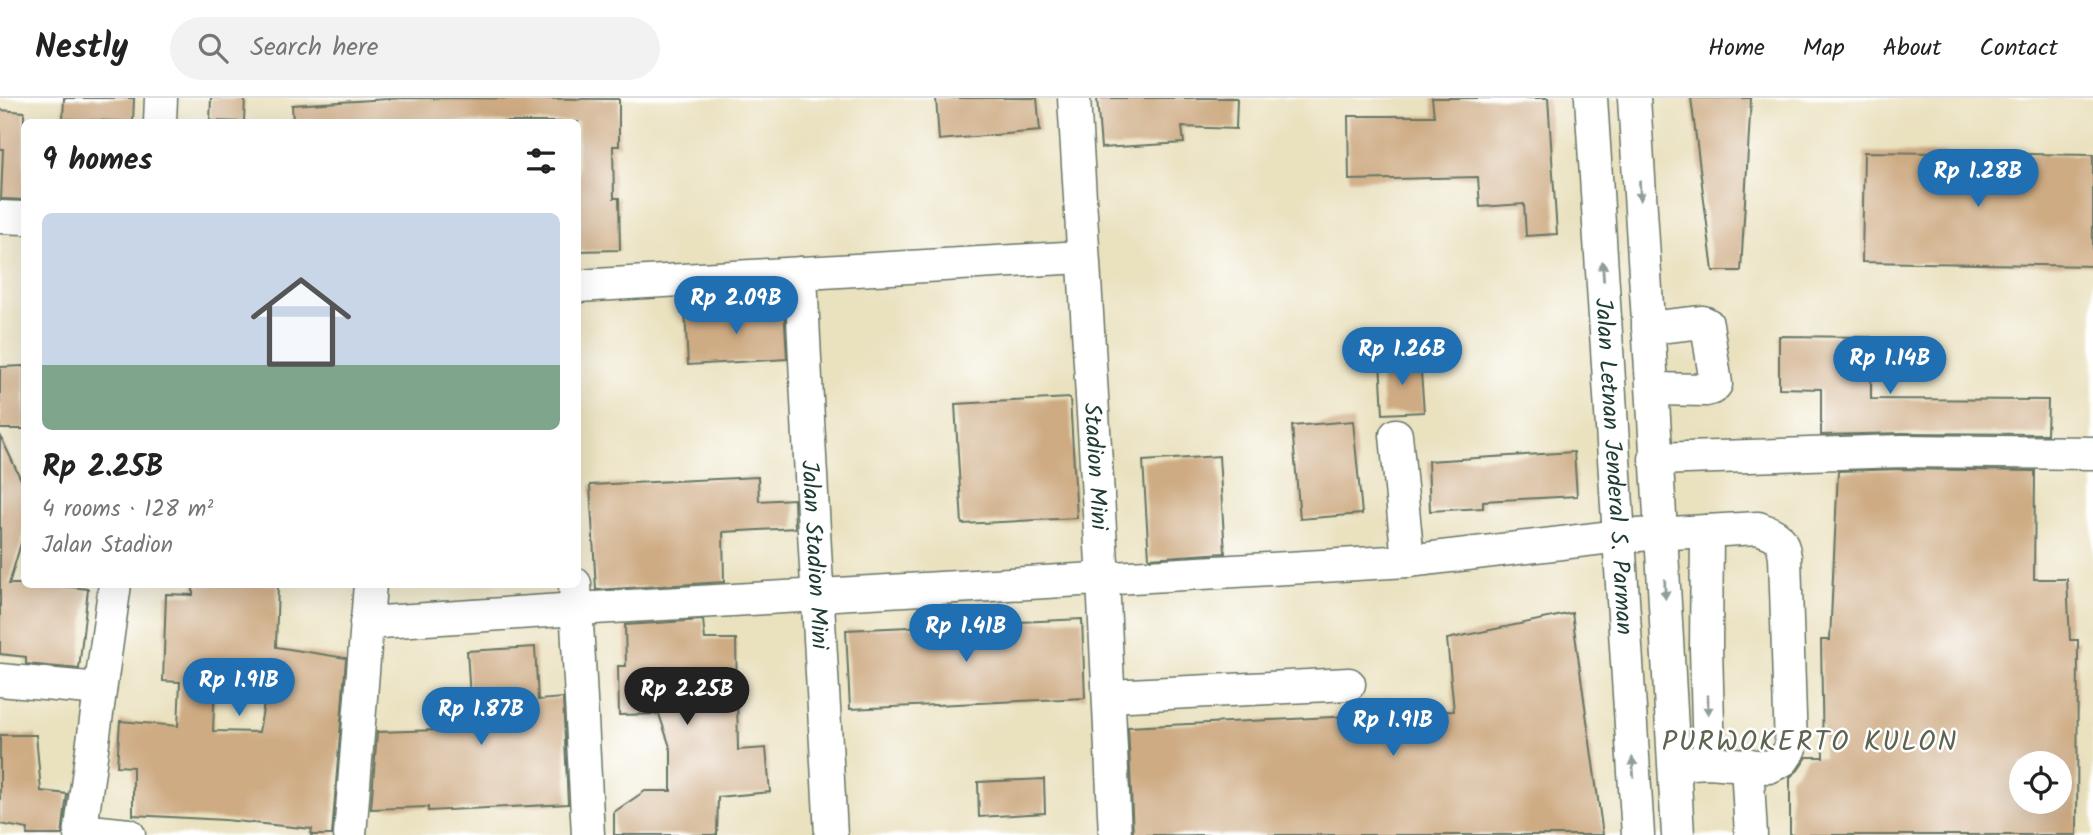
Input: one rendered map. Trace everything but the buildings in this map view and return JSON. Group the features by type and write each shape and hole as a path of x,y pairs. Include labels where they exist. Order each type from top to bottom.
{"street":[{"path":"160,119 161,98"},
{"name":"Stadion Mini","path":"1074,98 1103,579 1115,835"},
{"name":"Jalan Letnan Jenderal S. Parman","path":"1591,98 1638,835"},
{"name":"Jalan Letnan Jenderal S. Parman","path":"1634,98 1678,835"},
{"path":"1595,156 1638,156"},
{"path":"0,217 21,218"},
{"path":"581,286 1082,257"},
{"name":"Jalan Stadion Mini","path":"801,273 831,835"},
{"path":"1648,328 1703,322 1707,324 1716,384 1706,390 1653,389"},
{"path":"1396,435 1408,561"},
{"path":"1655,459 1902,451 2093,453"},
{"path":"366,623 576,597 819,596 1408,561 1620,536 1758,528 1775,534 1783,542 1791,748 1777,765 1709,762 1675,764"},
{"path":"1707,531 1709,762"},
{"path":"114,588 81,832 129,835"},
{"path":"351,835 370,588"},
{"path":"576,597 589,835"},
{"path":"1625,650 1706,648"},
{"path":"0,680 100,689"},
{"path":"1109,696 1349,684"},
{"path":"1747,764 1751,835"}],"district":[{"name":"PURWOKERTO KULON","path":"1810,740"}]}
